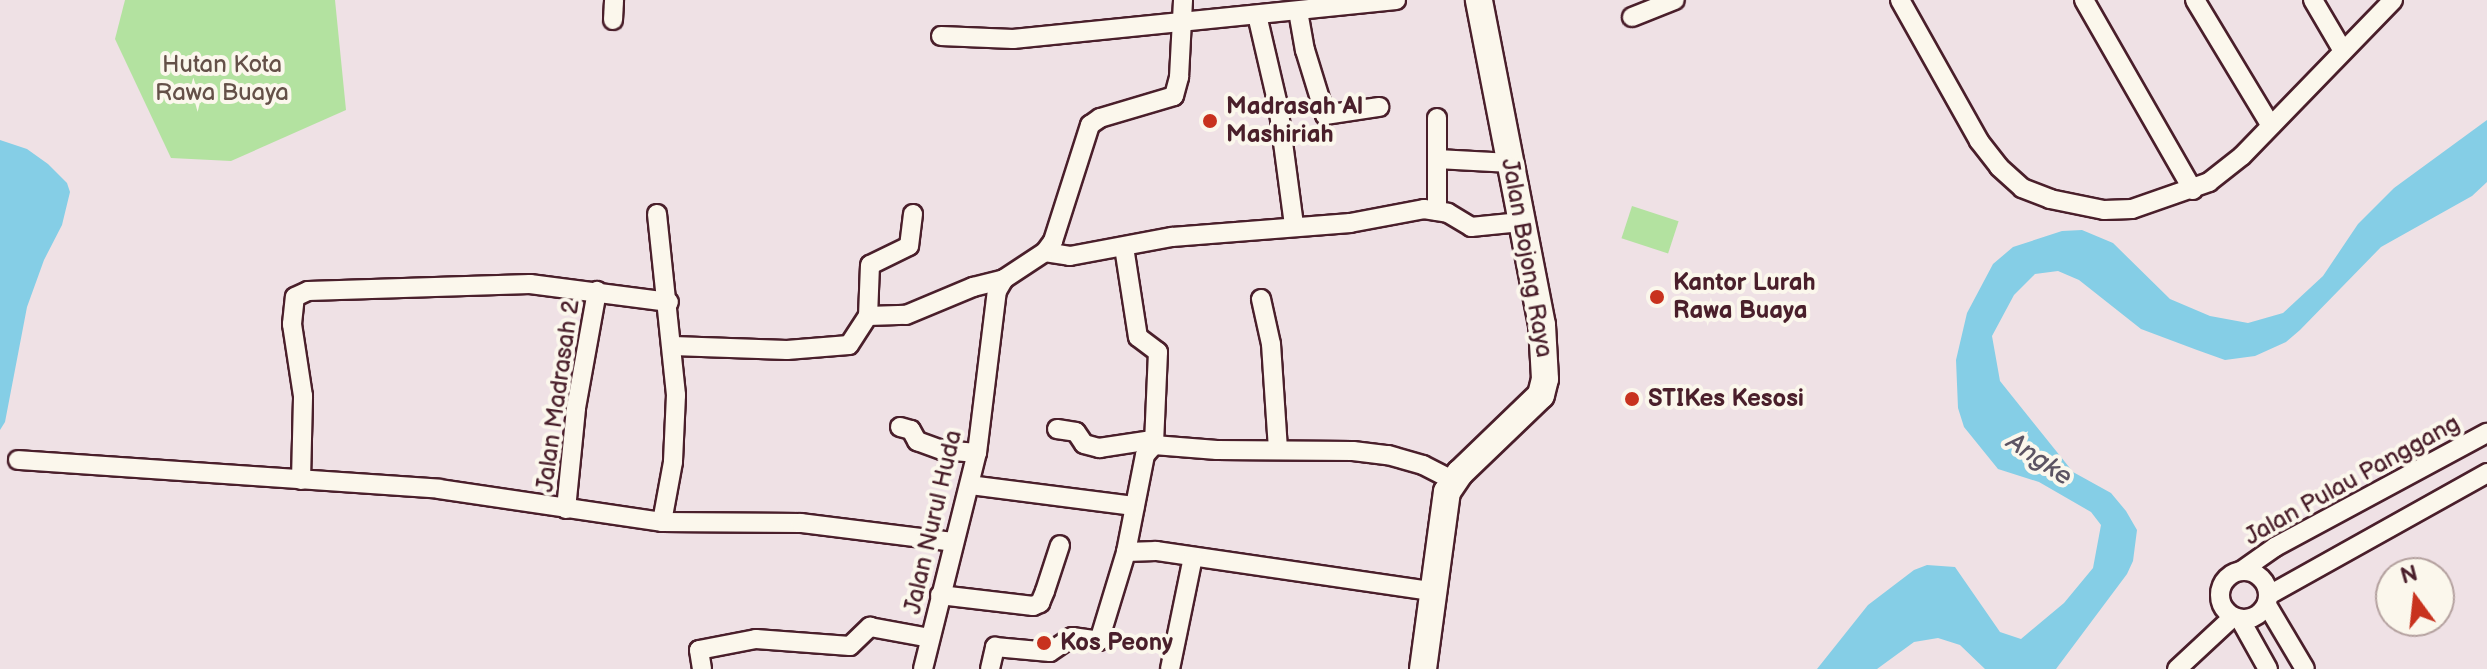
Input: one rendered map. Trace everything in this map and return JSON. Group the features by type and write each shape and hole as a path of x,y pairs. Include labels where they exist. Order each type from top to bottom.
{"street":[{"path":"613,20 614,0"},
{"path":"868,316 906,315 973,287 1004,279 1039,256 1059,228 1084,135 1090,125 1100,118 1174,96 1179,77 1183,0"},
{"path":"941,36 1013,39 1298,11 1330,4 1396,0"},
{"name":"Jalan Bojong Raya","path":"1453,480 1541,395 1545,362 1542,325 1479,0"},
{"path":"1632,17 1675,0"},
{"path":"1900,0 1979,141 1999,167 2022,188 2050,199 2104,210 2132,209 2193,190 2242,156 2393,0"},
{"path":"2084,0 2193,190"},
{"path":"2195,0 2271,126"},
{"path":"2313,0 2343,51"},
{"path":"1298,11 1305,50 1325,115 1379,107"},
{"path":"1257,15 1278,105 1294,225"},
{"path":"1437,118 1437,211"},
{"path":"1437,159 1511,163"},
{"path":"1039,256 1070,256 1172,237 1350,223 1424,209 1437,211 1471,227 1521,222"},
{"path":"657,214 669,302 676,395 673,462 662,522"},
{"path":"673,346 787,350 849,345 868,316 870,265 909,246 913,214"},
{"path":"990,669 995,647 1050,652 1072,637 1099,641 1126,552 1145,455 1153,442 1158,352 1138,337 1124,247"},
{"name":"Jalan Nurul Huda","path":"923,669 977,453 995,303 1004,279"},
{"path":"301,480 303,396 292,324 295,297 308,291 530,284 669,302"},
{"name":"Jalan Madrasah 2","path":"566,509 576,408 597,291"},
{"path":"1261,299 1271,344 1278,449"},
{"path":"900,427 911,430 917,441 942,450 977,453"},
{"path":"1057,429 1076,432 1084,444 1099,448 1153,442 1388,455 1423,465 1453,480 1443,509 1436,592 1423,669"},
{"name":"Jalan Pulau Panggang","path":"2241,571 2289,539 2487,433"},
{"path":"18,460 439,489 662,522 801,523 954,542"},
{"path":"2177,669 2236,618 2256,617 2268,600 2487,473"},
{"path":"970,485 1135,506"},
{"path":"940,595 1033,606 1040,603 1060,545"},
{"path":"1126,552 1193,557 1436,592"},
{"path":"1170,669 1193,557"},
{"path":"2268,669 2236,618 2225,610 2220,591 2224,581 2241,571 2255,572 2265,581 2268,600 2305,669"},
{"path":"702,669 699,650 756,639 850,646 867,627 930,638"}],"green space":[{"name":"Hutan Kota Rawa Buaya","path":"125,0 335,0 346,110 231,161 171,158 115,39"},
{"path":"1632,206 1679,221 1668,253 1621,238"}],"water":[{"name":"Angke","path":"2487,120 2487,182 2472,196 2381,247 2300,330 2286,342 2255,356 2225,360 2197,350 2141,329 2079,280 2058,271 2035,274 2014,295 1992,336 2000,381 2073,472 2111,493 2126,511 2137,530 2133,561 2127,574 2056,669 1985,669 1960,645 1938,638 1914,642 1877,669 1817,669 1868,605 1914,570 1927,565 1955,567 2000,632 2021,639 2064,603 2093,568 2101,525 2091,512 2039,482 1998,469 1964,427 1958,408 1956,360 1967,313 1993,264 2013,247 2062,231 2082,230 2113,243 2170,299 2210,316 2248,323 2283,313 2323,276 2358,224 2394,188"},
{"path":"0,140 27,149 48,164 67,183 70,192 62,225 44,260 27,307 5,422 0,430"}],"place":[{"name":"Madrasah Al Mashiriah","path":"1210,121"},
{"name":"Kantor Lurah Rawa Buaya","path":"1657,297"},
{"name":"STIKes Kesosi","path":"1632,399"},
{"name":"Kos Peony","path":"1044,643"}]}
